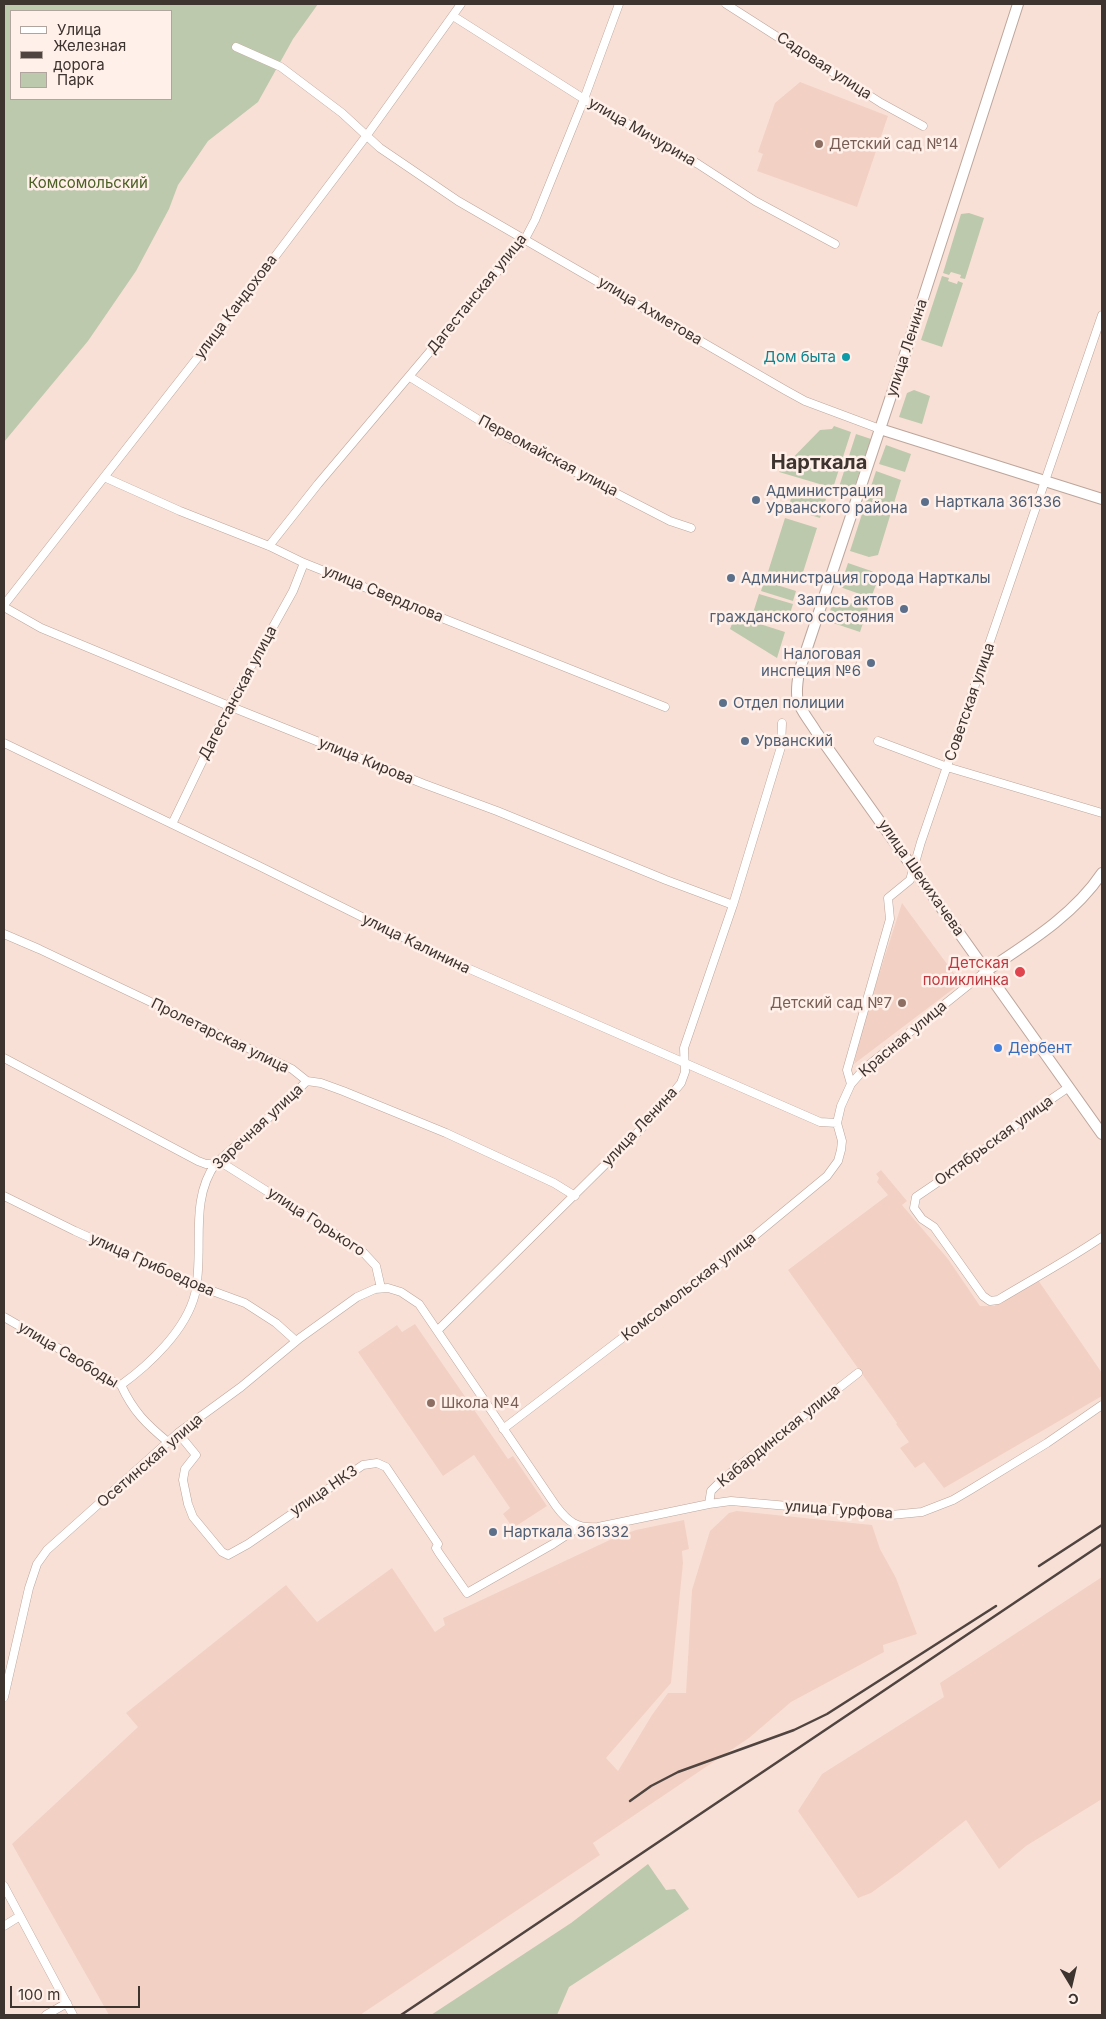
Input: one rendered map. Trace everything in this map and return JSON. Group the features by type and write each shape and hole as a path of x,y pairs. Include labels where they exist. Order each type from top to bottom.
{"street":[{"name":"улица Кандохова","path":"4,606 368,135 461,4"},
{"name":"Дагестанская улица","path":"269,546 318,484 525,239 584,99 619,4"},
{"name":"Садовая улица","path":"726,4 873,98 923,126"},
{"name":"улица Ленина","path":"796,693 800,672 1018,4"},
{"name":"улица Мичурина","path":"453,16 584,99 698,164 762,205 835,244"},
{"name":"улица Ахметова","path":"236,48 281,67 342,113 380,148 458,201 791,394 850,419 1102,499"},
{"name":"Советская улица","path":"851,1084 848,1070 890,919 888,898 910,880 1102,315"},
{"name":"Первомайская улица","path":"410,377 503,435 670,521 691,528"},
{"name":"улица Свердлова","path":"104,477 269,546 304,563 665,707"},
{"name":"Дагестанская улица","path":"172,824 229,706 292,591 304,563"},
{"name":"улица Кирова","path":"4,606 41,628 229,706 497,811 666,880 733,904"},
{"name":"улица Шекихачева","path":"796,693 796,700 802,711 1102,1134"},
{"name":"улица Ленина","path":"438,1330 637,1133 681,1083 685,1072 684,1048 733,904 781,748 782,723"},
{"path":"878,741 947,767 1102,812"},
{"name":"улица Калинина","path":"4,743 448,960 820,1122 837,1123"},
{"name":"Красная улица","path":"837,1123 840,1106 851,1084 865,1068 986,971 1054,923 1090,891 1102,872"},
{"name":"Пролетарская улица","path":"4,934 292,1069 307,1081 321,1083 343,1091 446,1133 546,1179 575,1196"},
{"name":"улица Горького","path":"4,1058 198,1161 206,1164 222,1163 270,1191 362,1251 376,1266 381,1288"},
{"name":"Заречная улица","path":"121,1385 157,1354 174,1334 193,1299 196,1285 200,1202 205,1184 216,1163 274,1113 307,1081"},
{"name":"Октябрьская улица","path":"1069,1087 916,1197 913,1203 914,1208 918,1214 934,1227 983,1296 990,1301 998,1300 1068,1260 1102,1237"},
{"name":"Комсомольская улица","path":"503,1429 735,1252 827,1176 836,1165 841,1150 842,1141 837,1123"},
{"name":"улица Грибоедова","path":"4,1196 75,1231 196,1285 245,1303 276,1323 296,1341"},
{"path":"381,1288 401,1292 419,1304 565,1518 579,1527"},
{"name":"Осетинская улица","path":"4,1698 29,1588 40,1558 178,1434 241,1387 296,1341 357,1297 368,1291 381,1288"},
{"name":"улица Свободы","path":"4,1317 102,1376 121,1385 138,1415 168,1442"},
{"name":"Кабардинская улица","path":"709,1504 711,1491 728,1475 858,1374"},
{"name":"улица Гурфова","path":"579,1527 598,1526 709,1504 740,1501 891,1515 922,1512 953,1500 970,1490 1102,1405"},
{"name":"улица НКЗ","path":"178,1434 196,1455 185,1469 183,1480 193,1517 222,1552 228,1555 248,1544 370,1462 377,1463 386,1468 438,1544 436,1548 438,1553 468,1593 579,1527"},
{"path":"4,1886 73,2015"},
{"path":"4,1926 20,1916"},
{"path":"46,2015 67,2003"}],"shaded area":[{"name":"Детский сад №14","path":"800,82 888,116 857,207 757,171 763,154 758,152 775,103"},
{"name":"Детский сад №7","path":"902,903 961,983 854,1064 863,1024"},
{"path":"881,1170 907,1201 902,1205 948,1259 980,1306 994,1306 1038,1280 1102,1373 1102,1396 944,1488 924,1462 915,1468 900,1448 909,1442 788,1270 888,1195 877,1182 879,1178 876,1174"},
{"name":"Школа №4","path":"415,1324 508,1459 513,1456 547,1506 513,1528 503,1514 510,1508 474,1455 443,1476 358,1352 397,1325 402,1332"},
{"path":"737,1511 872,1525 880,1549 896,1578 917,1634 883,1645 884,1652 791,1702 749,1738 593,1843 600,1855 360,2015 109,2015 12,1844 138,1727 126,1713 286,1585 317,1622 392,1568 435,1632 445,1625 443,1618 614,1538 636,1530 684,1520 689,1549 682,1551 683,1563 671,1683 606,1758 618,1771 652,1715 668,1693 686,1693 692,1590 710,1531 729,1513"},
{"path":"1102,1577 1102,1799 1026,1846 999,1869 966,1820 871,1893 858,1898 798,1811 822,1774 944,1697 940,1683"}],"green space":[{"name":"Комсомольский","path":"4,4 318,4 293,39 258,102 208,141 178,185 169,209 136,271 88,341 4,442"},
{"path":"969,213 984,218 965,279 960,278 961,275 951,272 949,275 943,273 961,214"},
{"path":"942,276 949,278 948,281 957,284 958,281 963,283 942,347 921,340"},
{"path":"914,390 930,396 922,424 899,417 907,393"},
{"path":"834,426 851,432 833,488 779,472 820,430 832,429"},
{"path":"856,434 871,439 852,494 838,490"},
{"path":"886,445 911,454 905,472 879,464"},
{"path":"876,471 901,480 878,555 869,557 850,551"},
{"path":"794,489 826,499 820,518 788,508"},
{"path":"785,518 817,528 799,585 767,575"},
{"path":"848,563 880,574 871,598 840,587"},
{"path":"764,581 796,591 793,601 761,591"},
{"path":"759,594 793,604 787,623 753,613"},
{"path":"834,598 868,608 860,632 827,621"},
{"path":"735,616 785,632 777,658 730,629"},
{"path":"648,1864 666,1890 675,1889 689,1909 569,1987 557,2015 431,2015 571,1923"}],"railway":[{"path":"1039,1566 1102,1525"},
{"path":"401,2015 1102,1544"},
{"path":"630,1801 651,1786 678,1772 794,1730 827,1714 996,1606"}],"place":[{"name":"Детский сад №14","path":"819,144"},
{"name":"Дом быта","path":"846,357"},
{"name":"Администрация Урванского района","path":"756,500"},
{"name":"Нарткала 361336","path":"925,502"},
{"name":"Администрация города Нарткалы","path":"731,578"},
{"name":"Запись актов гражданского состояния","path":"904,609"},
{"name":"Налоговая инспеция №6","path":"871,663"},
{"name":"Отдел полиции","path":"723,703"},
{"name":"Урванский","path":"745,741"},
{"name":"Детская поликлинка","path":"1020,972"},
{"name":"Детский сад №7","path":"902,1003"},
{"name":"Дербент","path":"998,1048"},
{"name":"Школа №4","path":"431,1403"},
{"name":"Нарткала 361332","path":"493,1532"}],"district":[{"name":"Нарткала","path":"819,463"}]}
